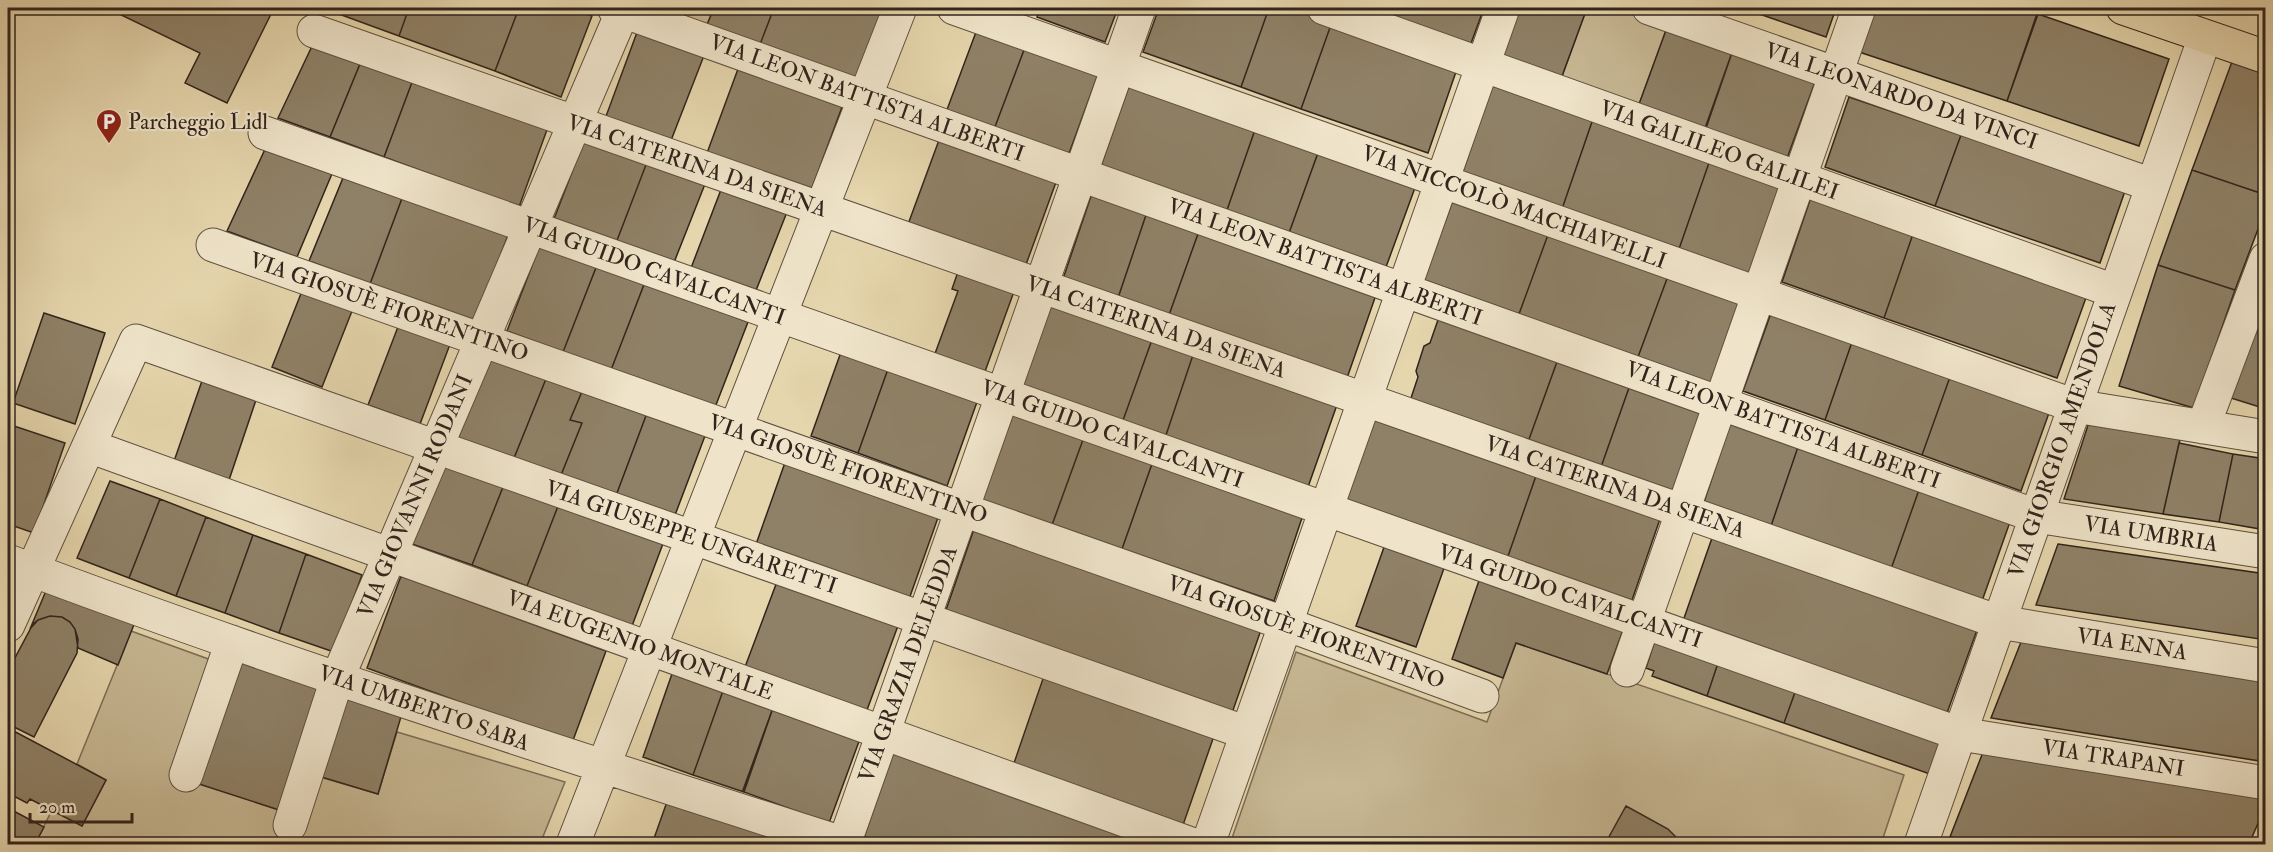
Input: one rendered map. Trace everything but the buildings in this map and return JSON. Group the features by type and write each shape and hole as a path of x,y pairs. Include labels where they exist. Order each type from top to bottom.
{"main road":[{"path":"2123,8 2265,57"}],"street":[{"name":"VIA LEON BATTISTA ALBERTI","path":"620,8 865,98 2036,516"},
{"name":"VIA GIOVANNI RODANI","path":"290,825 337,679 575,123 620,8"},
{"path":"573,844 900,8"},
{"name":"VIA NICCOLÒ MACHIAVELLI","path":"954,8 2074,406 2265,438"},
{"name":"VIA GRAZIA DELEDDA","path":"844,844 1139,8"},
{"name":"VIA GALILEO GALILEI","path":"1324,8 2115,291"},
{"path":"1208,844 1503,8"},
{"name":"VIA LEONARDO DA VINCI","path":"1649,8 2152,185"},
{"path":"1627,670 1859,8"},
{"name":"VIA CATERINA DA SIENA","path":"314,31 1999,622"},
{"name":"VIA GIORGIO AMENDOLA","path":"1928,844 1959,734 2205,37"},
{"name":"VIA GUIDO CAVALCANTI","path":"265,133 1959,734"},
{"name":"VIA GIOSUÈ FIORENTINO","path":"213,245 1286,624 1482,696"},
{"path":"2203,427 2265,258"},
{"name":"VIA GIUSEPPE UNGARETTI","path":"88,446 136,341 1247,733"},
{"path":"8,625 20,566 88,446"},
{"name":"VIA EUGENIO MONTALE","path":"88,446 1191,844"},
{"name":"VIA UMBRIA","path":"2036,516 2265,552"},
{"name":"VIA UMBERTO SABA","path":"20,566 337,679 601,768 844,844"},
{"name":"VIA ENNA","path":"1999,622 2265,666"},
{"path":"186,775 232,642"},
{"name":"VIA TRAPANI","path":"1959,734 2265,783"}],"shaded area":[{"path":"653,8 714,8 706,27"},
{"path":"1587,8 1626,8 1669,22 1638,107 1561,79"},
{"path":"131,631 225,665 307,773 378,794 397,732 565,782 540,844 35,844 52,810 82,826 106,780 77,764"},
{"path":"1516,643 1904,775 1881,844 1230,844 1296,652 1487,722"}],"place":[{"name":"Parcheggio Lidl","path":"109,145"}]}
